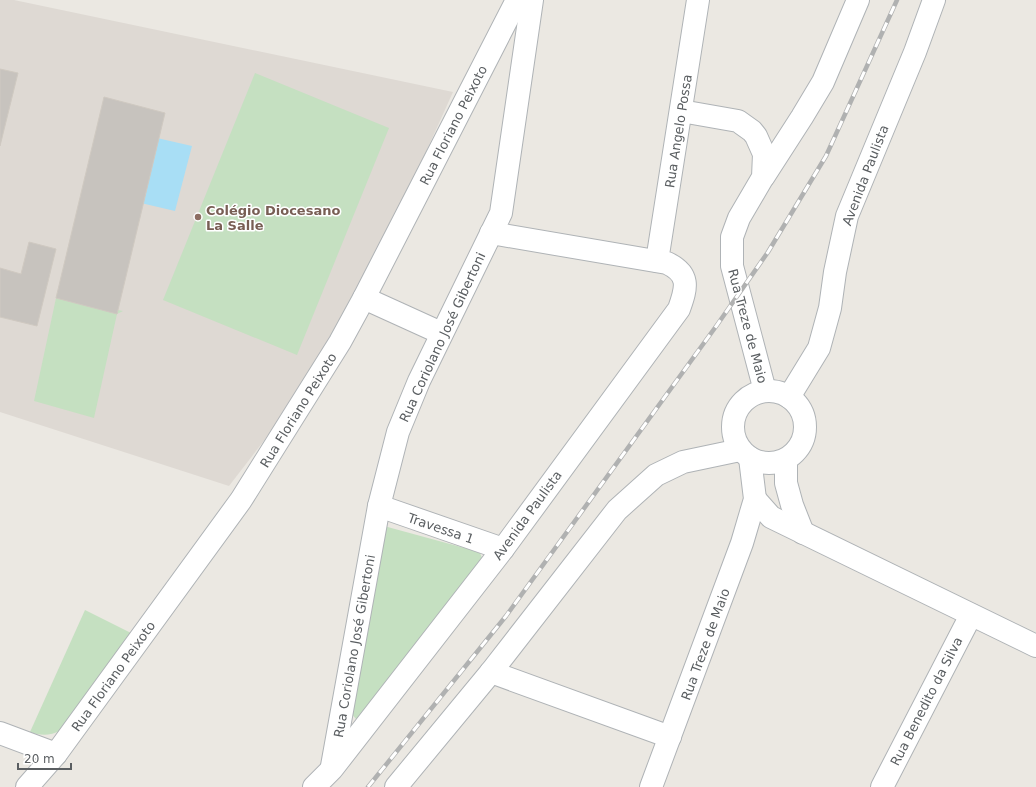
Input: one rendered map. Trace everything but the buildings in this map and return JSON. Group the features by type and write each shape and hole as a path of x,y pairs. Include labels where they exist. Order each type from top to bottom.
{"street":[{"name":"Rua Floriano Peixoto","path":"27,787 56,754 241,500 340,342 364,298 516,0"},
{"name":"Rua Coriolano José Gibertoni","path":"332,769 379,506 398,432 441,333 501,212 532,0"},
{"name":"Rua Angelo Possa","path":"657,261 698,0"},
{"path":"763,177 823,82 858,0"},
{"name":"Avenida Paulista","path":"789,397 819,348 830,308 835,272 847,216 915,52 934,0"},
{"name":"Rua Treze de Maio","path":"681,111 738,122 748,128 756,136 764,154 763,177 739,218 732,237 732,266 765,391"},
{"path":"491,233 657,261"},
{"name":"Avenida Paulista","path":"314,787 332,769 503,549 679,309 685,286 683,275 676,268 667,263 657,261"},
{"path":"364,298 441,333"},
{"path":"765,391 778,392 789,397 798,405 804,417 806,429 803,441 796,452 786,460 774,464 761,463 745,454 735,438 733,426 736,413 743,403 753,395 765,391"},
{"path":"396,787 491,672 617,510 656,475 683,462 745,454"},
{"name":"Rua Treze de Maio","path":"651,787 742,543 755,499 745,454"},
{"path":"786,460 786,483 792,505 803,533"},
{"path":"755,499 771,517 1036,646"},
{"name":"Travessa 1","path":"379,506 503,549"},
{"name":"Rua Benedito da Silva","path":"882,787 971,615"},
{"path":"491,672 670,737"},
{"path":"0,733 56,754"}],"shaded area":[{"name":"Colégio Diocesano La Salle","path":"0,0 14,0 453,92 340,342 229,486 0,412"}],"green space":[{"path":"255,73 389,128 297,355 163,300"},
{"path":"56,298 123,311 117,314 94,418 34,401"},
{"path":"384,526 472,550 480,553 482,558 363,718 356,719 350,712"},
{"path":"85,610 133,634 61,730 46,735 30,732"}],"water":[{"path":"157,138 192,146 175,211 141,203"}],"railway":[{"path":"368,787 506,616 717,325 768,252 826,156 897,0"}],"place":[{"name":"Colégio Diocesano La Salle","path":"198,217"}]}
